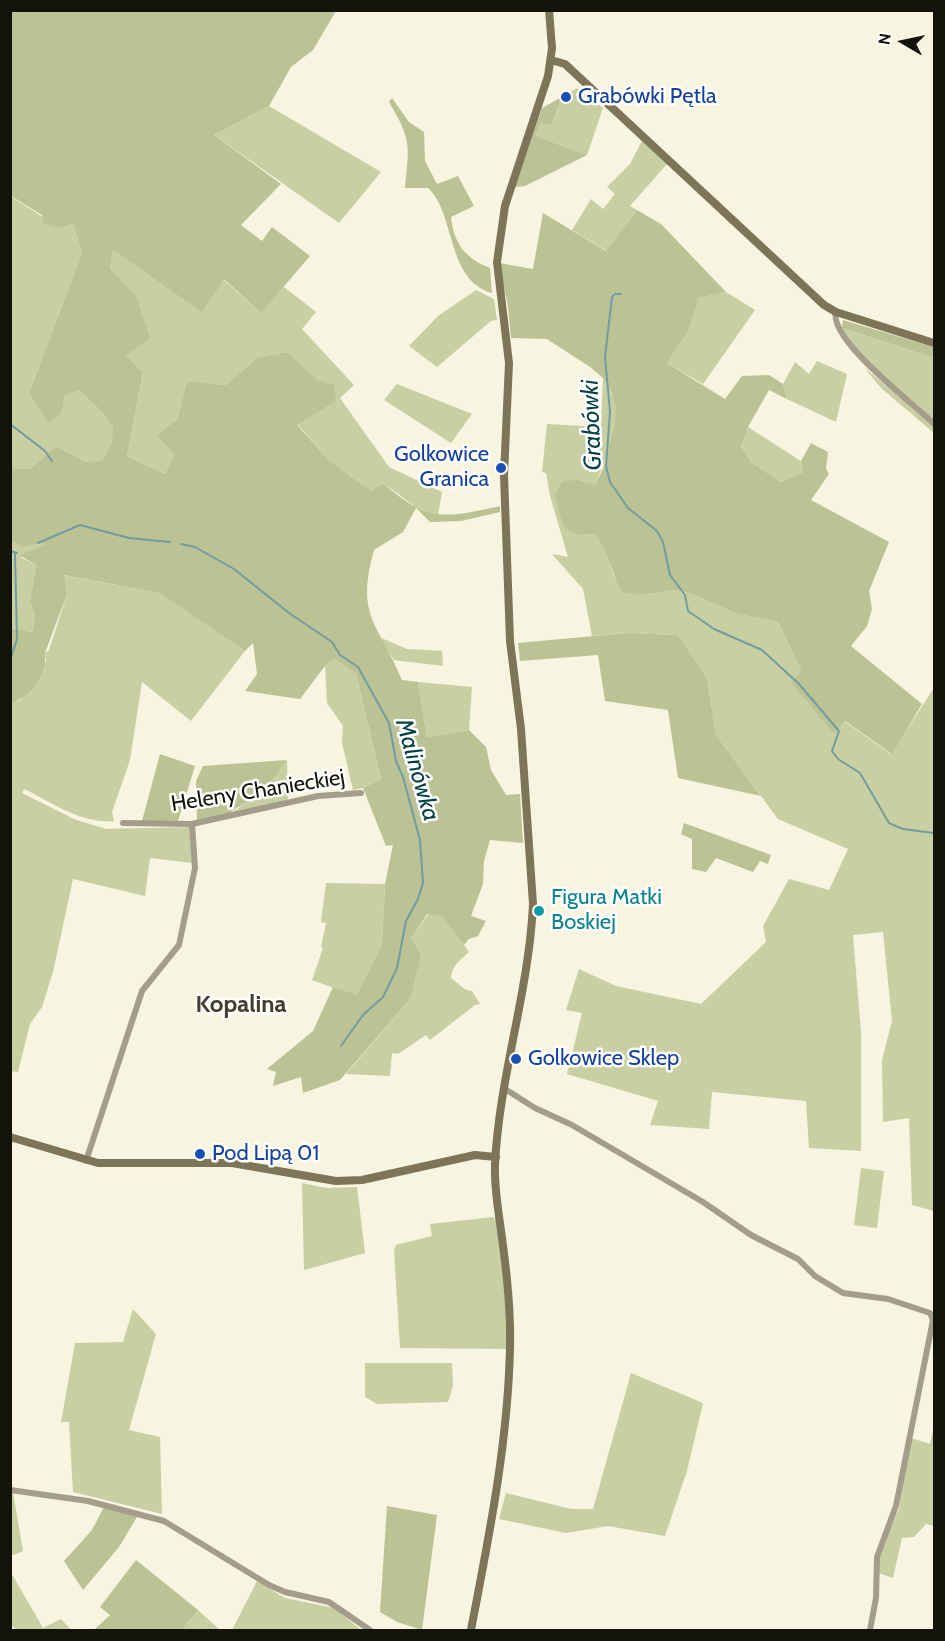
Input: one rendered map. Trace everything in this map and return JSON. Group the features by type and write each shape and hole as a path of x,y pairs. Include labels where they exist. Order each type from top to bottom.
{"street":[{"path":"471,1630 497,1493 508,1391 508,1286 495,1174 505,1089 532,929 533,904 521,729 510,641 504,475 509,363 497,246 505,206 551,60 549,10"},
{"path":"551,60 565,64 824,305 836,312 934,343"},
{"path":"836,312 836,321 862,359 934,424"},
{"name":"Heleny Chanieckiej","path":"123,823 192,824 318,796 361,793"},
{"path":"86,1161 142,991 179,945 195,868 192,824"},
{"path":"505,1089 677,1186 751,1235 798,1259 815,1275 843,1293 888,1299 930,1313 933,1320 896,1506 877,1557 876,1598 870,1630"},
{"path":"10,1137 86,1161 121,1165 231,1163 345,1181 475,1155 496,1157"},
{"path":"10,1490 87,1501 164,1521 217,1551 269,1585 285,1592 329,1602 370,1630"}],"green space":[{"path":"11,10 336,11 313,50 291,67 269,106 214,135 281,184 241,225 262,241 272,227 310,256 261,313 224,279 202,313 113,250 110,269 136,296 150,338 126,355 143,373 127,456 165,474 174,454 157,435 177,420 187,382 226,385 258,357 287,352 317,380 334,385 336,401 297,425 330,461 371,491 383,483 413,505 438,514 451,515 500,506 500,512 461,521 430,522 416,508 403,532 374,550 367,591 368,606 402,680 418,682 427,737 469,730 486,747 491,770 506,795 520,794 523,843 490,840 484,861 483,884 471,916 486,921 478,936 469,939 464,945 442,916 427,914 411,939 421,955 410,999 340,1080 303,1093 301,1077 273,1086 276,1072 267,1069 313,1031 333,987 357,995 382,945 385,884 393,845 386,846 363,788 381,779 356,673 334,659 325,666 300,699 245,691 257,674 253,643 245,651 159,593 64,575 67,594 45,653 40,677 31,691 11,703 11,628 32,632 35,617 30,601 36,565 19,555 44,546 43,542 23,547 11,540 11,460 14,469 30,469 56,446 86,462 102,460 111,445 113,427 103,413 79,390 64,396 62,412 49,423 29,393 82,253 73,224 60,228 44,224 42,215 11,196"},
{"path":"577,88 603,108 587,155 536,136 540,123 551,126 562,97"},
{"path":"562,97 551,126 540,123 536,136 587,155 525,186 515,187 542,108"},
{"path":"392,98 409,122 424,132 425,161 437,184 458,176 474,206 451,217 453,227 458,242 467,255 490,268 492,293 477,286 467,275 459,261 437,199 428,188 405,188 407,144 402,126 389,102"},
{"path":"269,106 381,172 339,223 214,135"},
{"path":"642,141 667,164 630,206 637,210 607,251 572,230 591,199 603,209 615,194 607,187 630,164"},
{"path":"10,196 60,228 73,224 82,253 29,393 64,396 79,390 103,413 113,427 111,445 102,460 86,462 56,446 30,469 14,469 11,460"},
{"path":"637,210 661,224 726,292 699,298 688,332 667,363 725,399 742,376 769,375 783,384 787,399 769,390 748,427 741,447 752,463 781,482 803,472 801,461 811,443 828,452 826,469 829,474 811,500 889,542 869,591 872,609 867,626 851,646 922,704 892,754 845,721 834,734 791,683 801,670 778,622 738,614 692,594 675,590 640,595 622,592 604,548 595,534 577,535 563,526 555,495 563,481 579,480 595,484 603,469 615,424 616,408 612,393 603,378 590,367 547,339 511,338 508,306 499,263 533,269 543,213 606,251"},
{"path":"113,250 202,313 223,279 261,313 283,286 316,312 302,329 354,385 340,398 389,467 442,492 438,515 417,508 383,483 371,491 330,461 297,424 336,401 287,352 258,357 226,385 187,383 177,420 174,454 165,474 127,456 143,374 126,355 110,269"},
{"path":"476,290 494,299 497,320 491,321 437,367 409,346 438,316"},
{"path":"726,292 755,310 703,384 667,363 688,332 699,298"},
{"path":"843,320 934,347 934,358 842,328"},
{"path":"842,328 934,358 934,422 863,358"},
{"path":"817,361 847,374 836,422 787,399 783,384 795,362 809,374"},
{"path":"864,367 934,427 934,433 881,388"},
{"path":"603,378 615,401 615,428 595,484 579,480 577,535 595,534 605,546 614,577 640,595 675,590 692,594 738,614 778,622 801,670 791,683 834,733 844,721 891,754 934,688 934,1211 912,1205 909,1118 883,1122 882,1060 892,1021 883,932 853,935 861,1032 861,1151 809,1148 806,1101 712,1092 709,1129 650,1125 658,1101 567,1074 582,1013 566,1010 579,969 616,986 701,1004 766,942 763,926 789,879 829,890 848,849 778,819 716,735 707,678 678,635 627,633 592,636 583,589 552,554 568,557 550,496 546,473 542,472 547,424 601,427"},
{"path":"397,384 472,414 451,443 384,400"},
{"path":"748,427 801,461 803,472 781,482 752,463 741,447"},
{"path":"10,540 43,542 45,547 20,557 36,565 30,601 35,617 32,632 11,628"},
{"path":"63,575 159,593 245,651 191,721 142,682 130,760 112,812 114,821 78,816 24,789 22,793 74,819 106,829 190,827 192,863 150,858 145,896 73,879 53,972 42,1007 30,1024 18,1072 10,1071 10,703 21,700 46,661 45,653 49,650 67,594"},
{"path":"627,633 678,635 707,678 716,735 761,796 678,778 668,710 605,701 598,655 520,661 518,643"},
{"path":"379,637 407,649 442,651 443,666 394,660"},
{"path":"334,659 356,673 381,779 353,790 342,743 343,726 327,703 325,666"},
{"path":"418,682 472,687 469,730 427,737"},
{"path":"160,754 195,766 178,821 142,821"},
{"path":"287,760 288,800 227,816 263,791"},
{"path":"287,760 259,795 227,816 197,821 196,781 203,766"},
{"path":"684,823 771,855 768,864 760,861 753,872 716,858 706,872 692,869 692,839 681,834"},
{"path":"326,883 385,884 382,945 357,996 312,980 323,948 321,947 326,923 321,922"},
{"path":"428,914 442,915 469,952 455,967 451,978 466,990 472,991 480,1004 475,1005 430,1040 426,1035 398,1054 392,1053 390,1076 346,1074 410,999 411,939"},
{"path":"861,1168 884,1171 877,1228 854,1225"},
{"path":"302,1183 326,1188 357,1187 365,1253 304,1270"},
{"path":"493,1217 497,1221 506,1276 508,1349 400,1348 394,1251 396,1245 432,1236 430,1224"},
{"path":"133,1309 156,1334 129,1430 160,1437 162,1514 73,1492 69,1422 61,1422 75,1343 123,1342"},
{"path":"365,1363 452,1363 453,1386 448,1402 377,1404 365,1397"},
{"path":"631,1373 703,1403 687,1471 665,1536 608,1526 566,1533 499,1519 506,1493 571,1509 593,1509"},
{"path":"934,1425 934,1526 926,1524 914,1537 902,1538 893,1578 879,1573 878,1557 899,1509 911,1438 930,1444"},
{"path":"11,1492 13,1492 23,1551 11,1556"},
{"path":"387,1506 437,1515 422,1630 397,1622 380,1612"},
{"path":"104,1507 137,1517 119,1547 83,1590 64,1561 92,1530"},
{"path":"136,1560 198,1610 182,1630 94,1630 110,1615 100,1607"},
{"path":"10,1571 43,1628 61,1619 71,1630 16,1630 11,1624"},
{"path":"257,1581 285,1598 334,1608 361,1630 232,1630"},
{"path":"198,1610 219,1629 221,1630 182,1630"}],"waterway":[{"name":"Grabówki","path":"621,294 615,294 612,297 605,357 610,412 606,466 610,482 628,508 657,531 663,542 670,575 685,595 688,611 714,629 762,650 799,684 839,731 832,751 838,759 860,773 889,823 903,829 934,833"},
{"path":"10,424 45,451 52,461"},
{"name":"Malinówka","path":"38,543 80,525 129,538 170,542"},
{"name":"Malinówka","path":"181,544 195,547 234,569 289,613 332,642 340,655 358,667 389,723 396,761 403,777 420,840 423,883 418,899 406,921 397,968 383,997 363,1015 341,1046"},
{"name":"Malinówka","path":"10,551 17,553"},
{"path":"10,661 17,639 15,554"}],"place":[{"name":"Grabówki Pętla","path":"566,97"},
{"name":"Golkowice Granica","path":"501,468"},
{"name":"Figura Matki Boskiej","path":"539,911"},
{"name":"Golkowice Sklep","path":"516,1059"},
{"name":"Pod Lipą 01","path":"200,1154"}],"district":[{"name":"Kopalina","path":"241,1005"}]}
